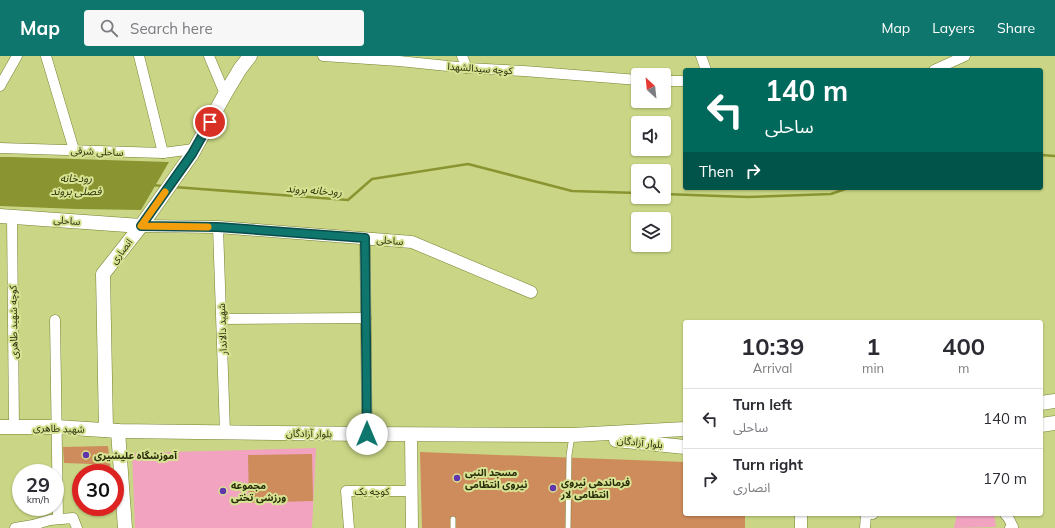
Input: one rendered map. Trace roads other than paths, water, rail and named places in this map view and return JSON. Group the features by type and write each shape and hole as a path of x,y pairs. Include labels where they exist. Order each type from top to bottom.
{"main road":[{"name":"انصاری","path":"125,528 112,430 103,274 141,226 193,152 225,94 240,69 250,56"},
{"name":"ساحلی","path":"6,216 141,226"},
{"path":"1043,403 1055,401"},
{"path":"1043,425 1055,422"},
{"name":"شهید طاهری","path":"0,427 57,427 112,430"},
{"name":"بلوار آزادگان","path":"112,430 367,434 572,435 683,429"},
{"name":"بلوار آزادگان","path":"572,435 683,447"}],"street":[{"path":"0,86 17,56"},
{"path":"46,56 74,150"},
{"path":"139,56 163,153"},
{"path":"209,56 225,94"},
{"name":"کوچه سیدالشهدا","path":"323,56 631,79"},
{"path":"462,56 467,68"},
{"path":"701,56 705,68"},
{"path":"938,68 965,56"},
{"path":"671,81 683,81"},
{"name":"ساحلی شرقی","path":"0,148 163,153 193,152"},
{"name":"کوچه شهید طاهری","path":"6,216 14,427"},
{"name":"ساحلی","path":"141,226 218,227 412,242 531,292"},
{"name":"شهید دالاندار","path":"218,227 225,432"},
{"path":"365,238 367,434"},
{"path":"222,319 366,318"},
{"path":"55,320 56,464"},
{"path":"411,434 412,528"},
{"name":"کوچه یک","path":"349,528 346,491 411,491"},
{"path":"801,516 801,528"},
{"path":"865,528 866,516"},
{"path":"1007,516 1012,527"},
{"path":"15,528 50,520 73,518 77,528"}],"lane":[{"path":"568,528 569,455 572,435"},
{"path":"453,519 453,528"}],"water":[{"name":"رودخانه فصلی بروند","path":"0,157 169,162 141,210 77,209 0,206"}],"waterway":[{"name":"رودخانه بروند","path":"1043,155 1055,156"},
{"name":"رودخانه بروند","path":"174,187 348,200 372,179 468,164 572,191 631,193"},
{"name":"رودخانه بروند","path":"152,185 163,186"},
{"name":"رودخانه بروند","path":"671,194 747,197 831,194 842,190"}],"place":[{"name":"آموزشگاه علیشیری","path":"86,455"},
{"name":"مسجد النبی نیروی انتظامی","path":"457,478"},
{"name":"فرماندهی نیروی انتظامی لار","path":"553,488"},
{"name":"مجموعه ورزشی تختی","path":"223,491"}]}
